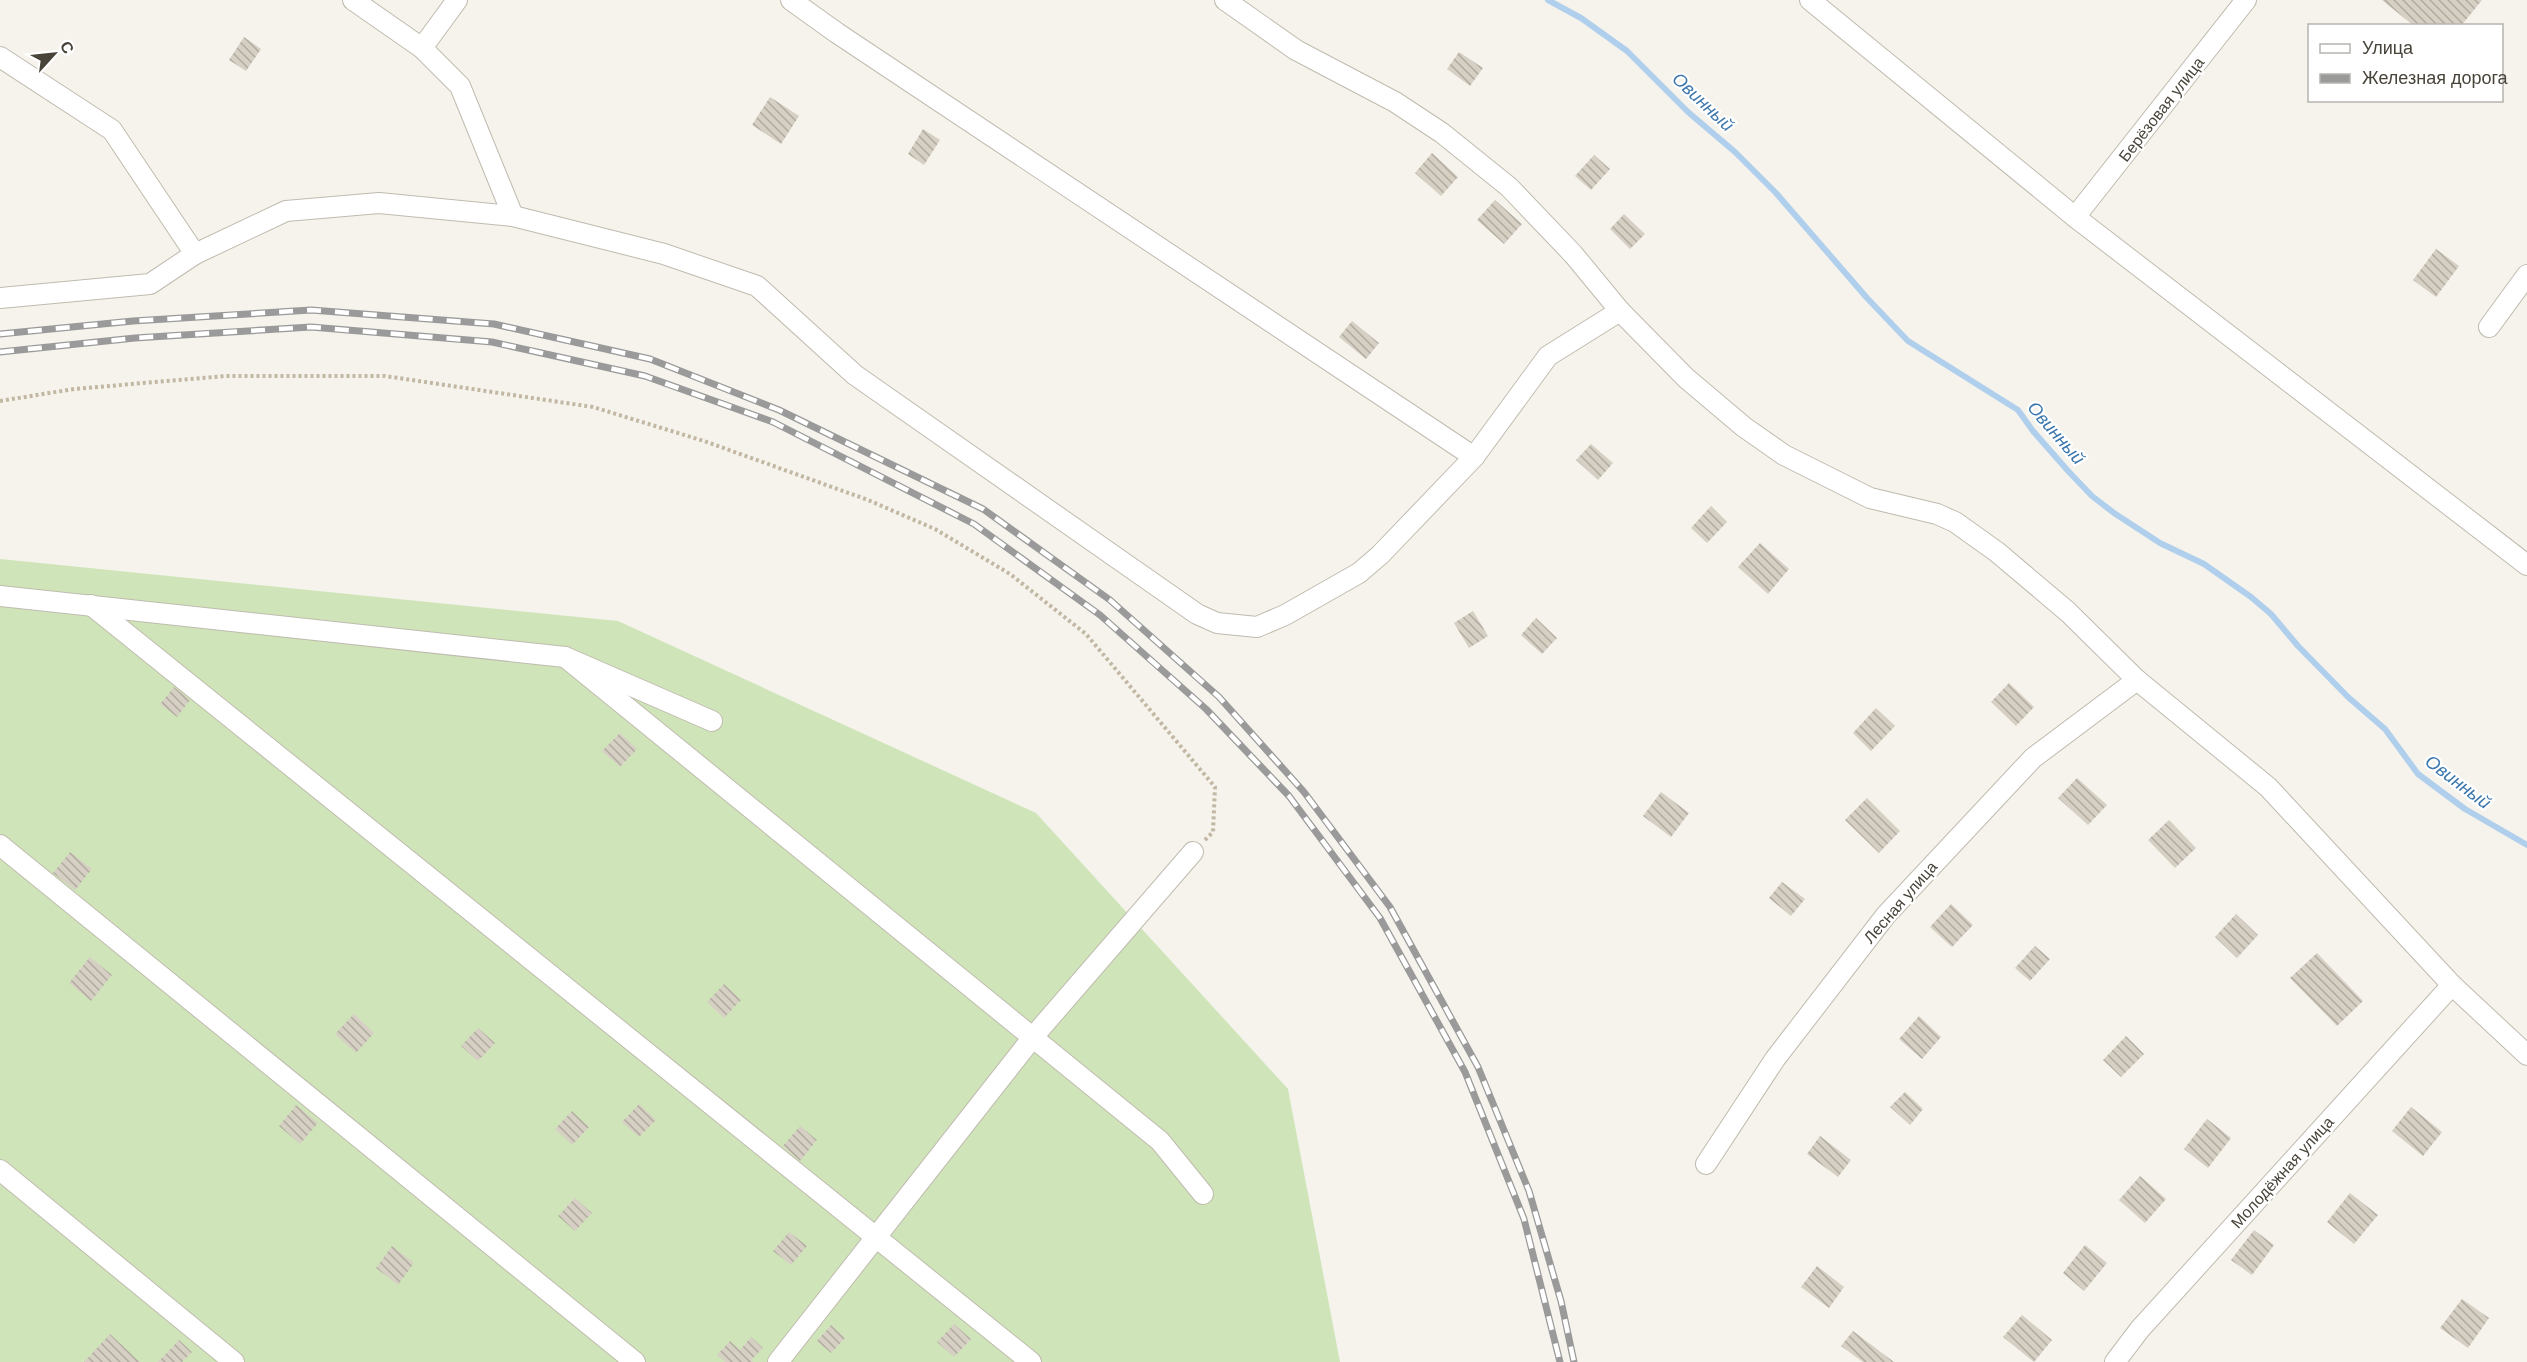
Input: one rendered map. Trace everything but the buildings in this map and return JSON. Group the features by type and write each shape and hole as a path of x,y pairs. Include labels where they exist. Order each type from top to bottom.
{"street":[{"path":"353,0 422,48 460,86 513,216"},
{"path":"422,48 457,0"},
{"path":"791,0 847,40 1474,457"},
{"path":"1225,0 1296,50 1395,102 1442,133 1509,187 1573,254 1620,311 1686,378 1744,427 1784,455 1870,498 1937,514 1964,528 1997,552 2068,612 2138,680 2268,787 2452,985 2527,1055"},
{"path":"1810,0 2075,217 2527,565"},
{"name":"Берёзовая улица","path":"2075,217 2246,0"},
{"path":"0,57 112,130 195,254"},
{"path":"0,298 150,284 195,254 286,211 379,203 513,216 664,254 757,286 855,375 1197,614 1217,623 1257,627 1285,615 1359,573 1380,555 1474,457 1548,356 1620,311"},
{"path":"2488,327 2527,275"},
{"path":"0,596 565,657 712,721"},
{"path":"91,605 1031,1362"},
{"path":"565,657 1160,1141 1203,1194"},
{"name":"Лесная улица","path":"1706,1164 1775,1059 1886,915 2033,758 2138,680"},
{"path":"0,844 635,1362"},
{"path":"778,1362 1033,1036 1193,852"},
{"name":"Молодёжная улица","path":"2115,1362 2140,1329 2452,985"},
{"path":"0,1170 234,1362"}],"path":[{"path":"0,401 74,389 225,376 385,376 593,407 704,441 868,500 935,529 1000,568 1086,634 1215,787 1213,832 1193,852"}],"green space":[{"path":"0,559 618,621 1036,813 1288,1089 1340,1362 0,1362"}],"waterway":[{"name":"Овинный","path":"1548,0 1581,18 1627,51 1688,112 1735,152 1776,193 1867,298 1908,341 2018,410 2069,472 2092,496 2114,513 2160,543 2204,564 2251,597 2271,614 2298,646 2348,697 2385,729 2418,774 2465,809 2527,845"}],"railway":[{"path":"0,334 133,321 311,310 494,324 650,359 779,410 983,509 1110,600 1219,697 1304,792 1390,907 1478,1067 1529,1191 1561,1301 1574,1362"},
{"path":"0,352 135,338 311,327 492,342 645,376 773,422 974,524 1100,615 1206,709 1289,796 1380,918 1465,1072 1524,1219 1560,1362"}]}
